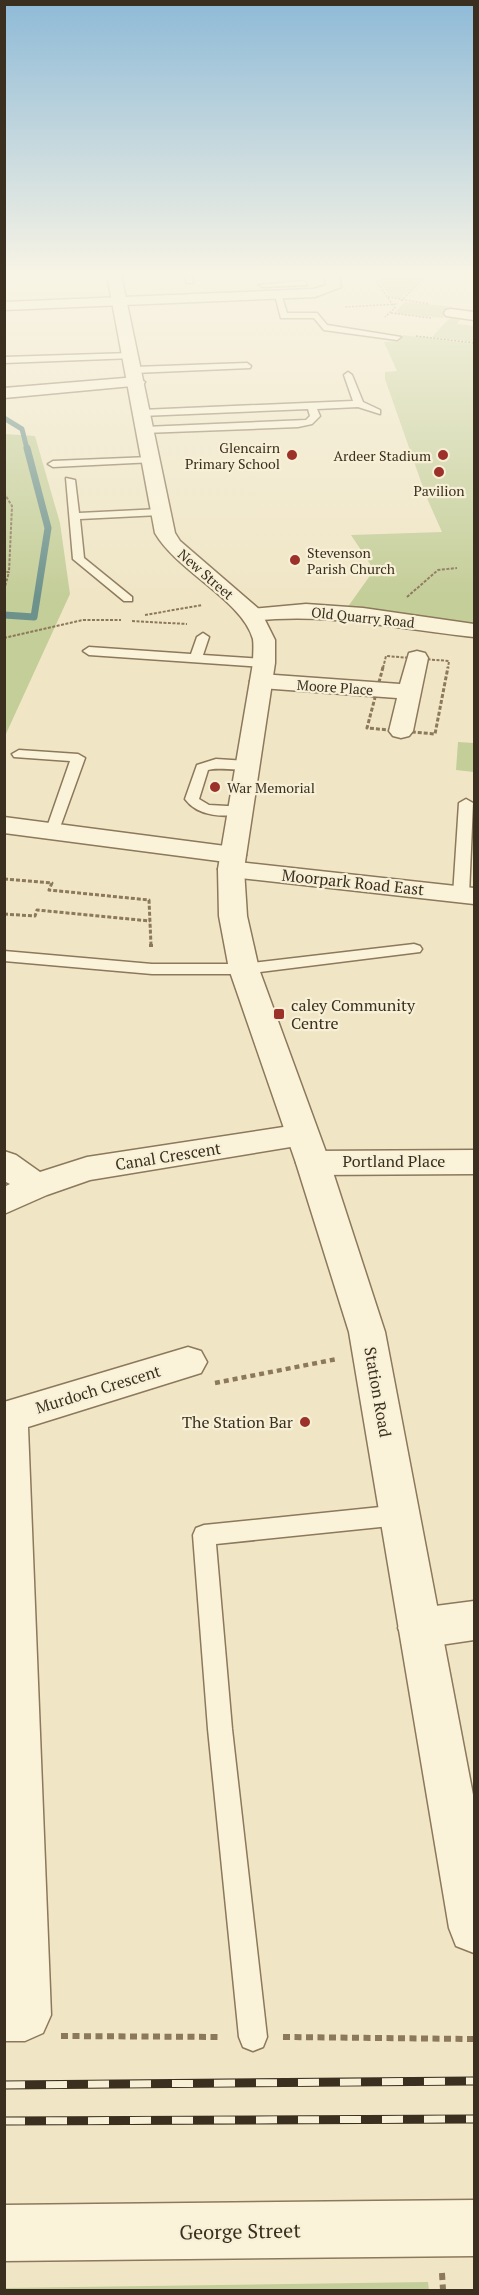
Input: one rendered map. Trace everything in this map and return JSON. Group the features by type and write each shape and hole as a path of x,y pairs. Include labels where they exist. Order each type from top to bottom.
{"street":[{"path":"4,393 66,382"},
{"name":"New Street","path":"136,382 165,533 172,545 252,615 264,640 263,672 232,862"},
{"name":"Old Quarry Road","path":"252,615 295,610 474,631"},
{"path":"401,731 417,658"},
{"name":"Moore Place","path":"263,672 409,692"},
{"name":"Moorpark Road East","path":"4,825 53,830 232,862 468,895"},
{"name":"Station Road","path":"232,862 232,916 244,969 308,1149 367,1332 474,1928"},
{"name":"Portland Place","path":"308,1149 474,1162"},
{"name":"Canal Crescent","path":"4,1202 35,1186 87,1169 308,1149"},
{"path":"4,1163 35,1186"},
{"name":"Murdoch Crescent","path":"4,2015 25,2015 6,1417 188,1362"},
{"path":"420,1628 474,1621"},
{"name":"George Street","path":"4,2233 474,2228"}],"lane":[{"path":"351,382 360,404"},
{"path":"143,422 312,406 360,404 376,412"},
{"path":"143,422 305,423 314,419 312,406"},
{"path":"53,464 150,460"},
{"path":"69,480 80,559 129,599"},
{"path":"74,516 160,512"},
{"path":"196,658 203,637"},
{"path":"89,651 196,658 263,672"},
{"path":"19,754 78,758 53,830"},
{"path":"240,810 207,809 196,805 192,799 202,768 216,763 248,765"},
{"path":"466,803 468,895"},
{"path":"4,956 152,969 244,969 414,949"},
{"path":"253,2037 220,1730 204,1535 400,1515"}],"path":[{"path":"4,493 12,506 9,572 4,590"},
{"path":"386,619 438,570 457,568"},
{"path":"4,572 9,572"},
{"path":"117,620 234,599"},
{"path":"4,638 83,620 189,624"},
{"path":"4,879 52,883 49,890 149,900 152,969"},
{"path":"4,914 34,916 37,910 150,921"}],"green space":[{"path":"386,382 474,382 474,625 347,608 374,570 351,535 442,532 426,496"},
{"path":"5,434 35,436 60,523 70,594 5,736"},
{"path":"458,742 474,743 474,772 456,770"},
{"path":"428,2282 429,2290 4,2290 5,2288"}],"waterway":[{"path":"4,418 22,429 27,449"},
{"path":"4,615 34,617 48,528 27,448"}],"railway":[{"path":"4,2085 474,2081"},
{"path":"4,2121 474,2119"}],"place":[{"name":"Glencairn Primary School","path":"292,455"},
{"name":"Ardeer Stadium","path":"443,455"},
{"name":"Pavilion","path":"439,472"},
{"name":"Stevenson Parish Church","path":"295,560"},
{"name":"War Memorial","path":"215,787"},
{"name":"caley Community Centre","path":"279,1014"},
{"name":"The Station Bar","path":"305,1422"}]}
